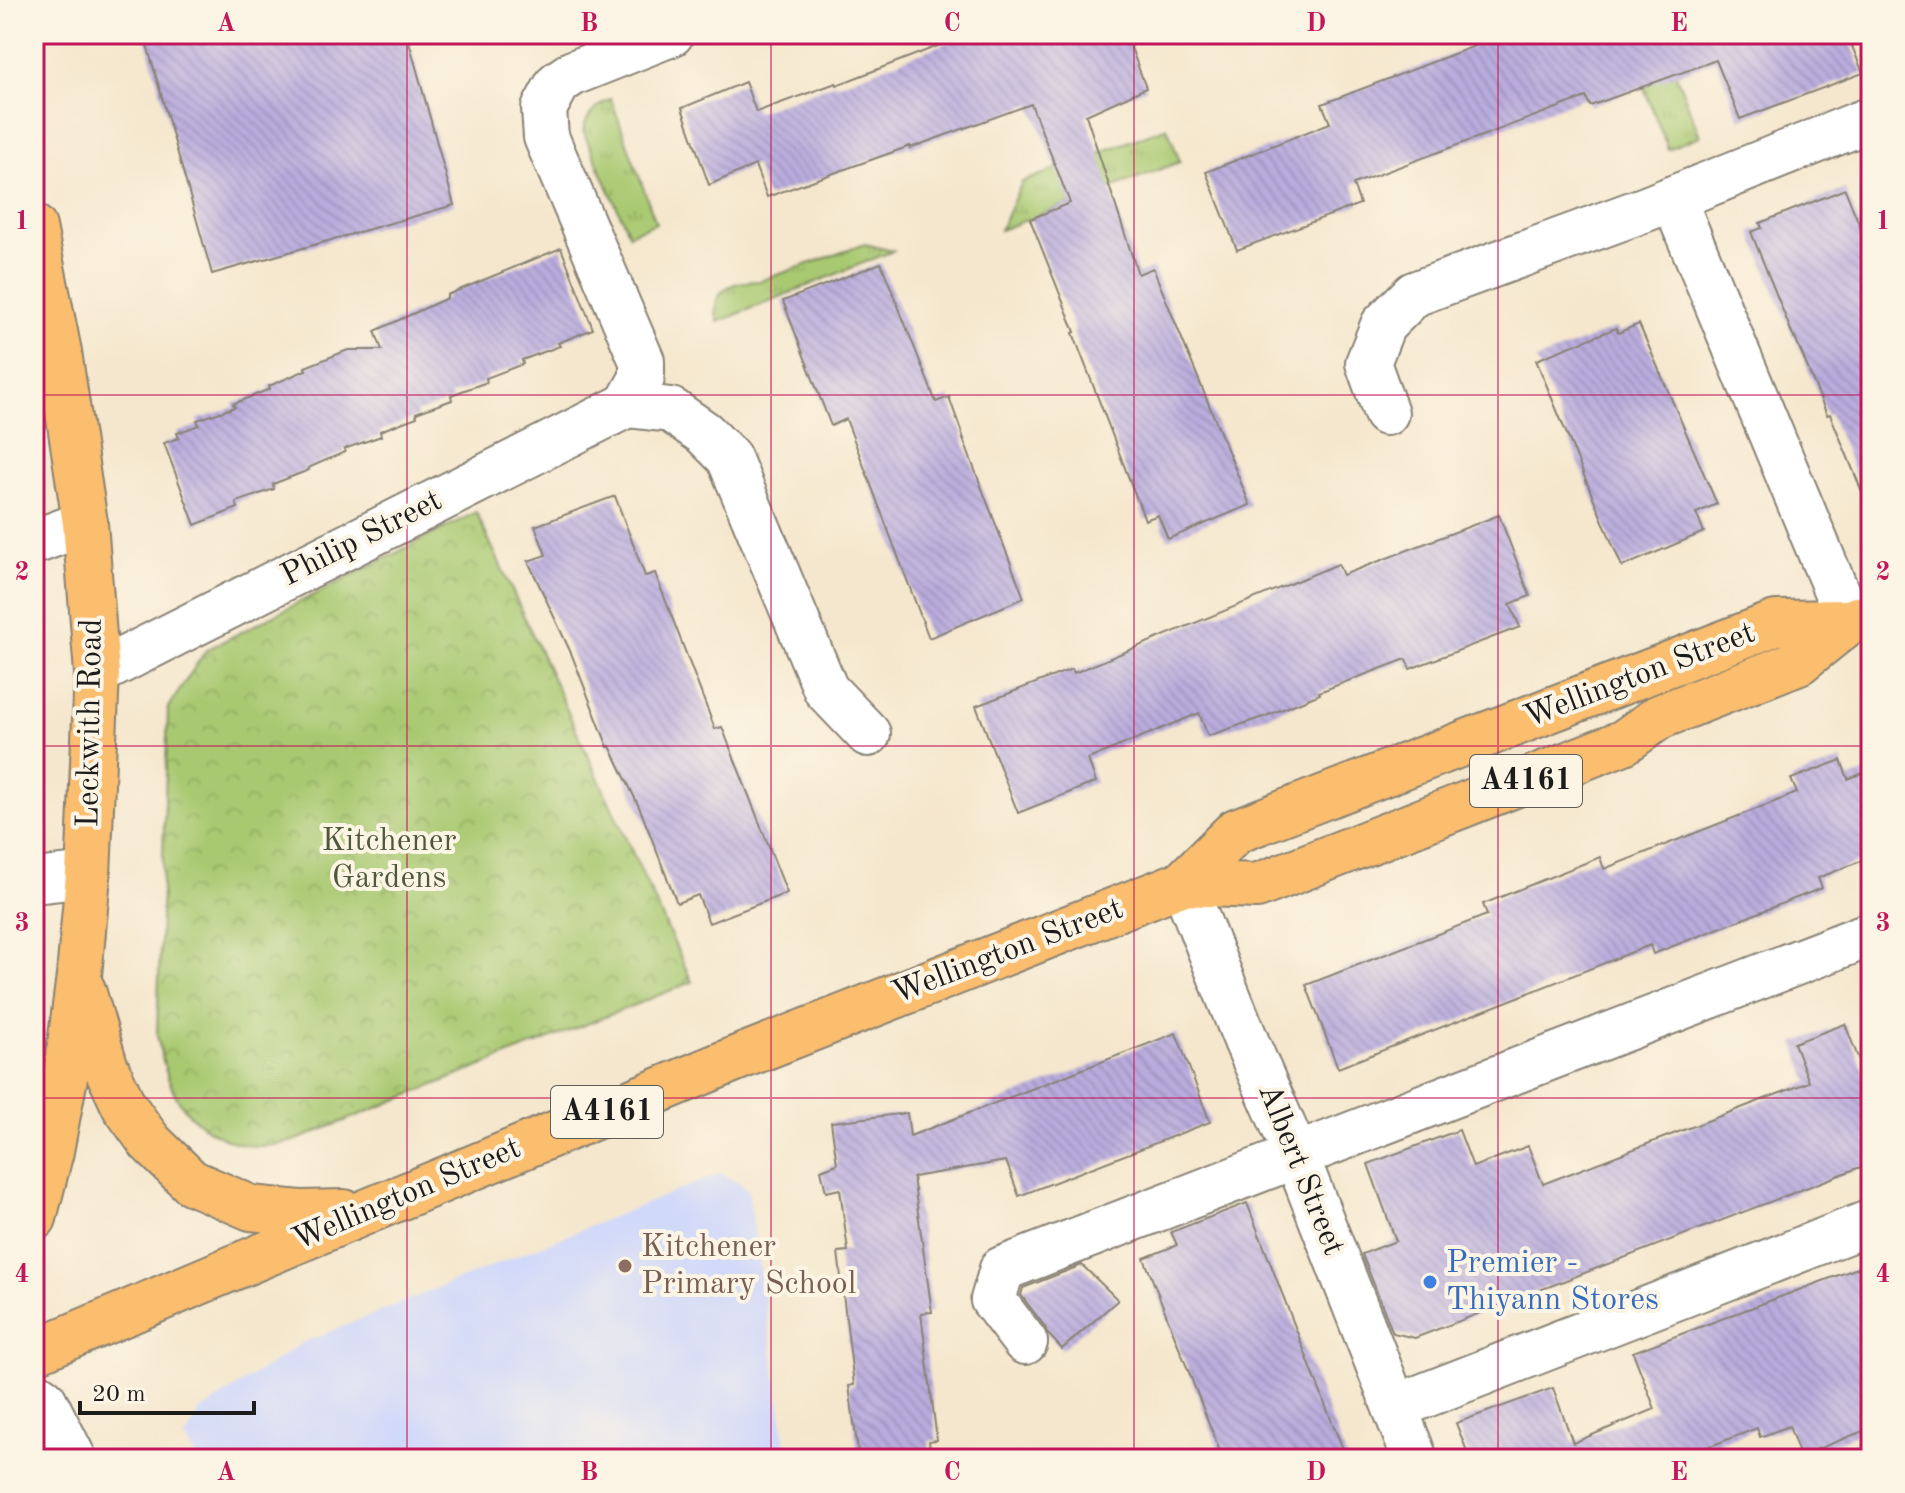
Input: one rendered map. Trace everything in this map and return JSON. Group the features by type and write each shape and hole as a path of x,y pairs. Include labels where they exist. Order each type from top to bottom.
{"main road":[{"name":"Leckwith Road","path":"34,227 59,352 85,523 97,673 88,875 79,976 67,1067 34,1218"},
{"name":"Wellington Street","path":"1183,883 1257,886 1271,881 1624,742 1659,717 1799,662 1860,618"},
{"name":"Wellington Street","path":"34,1352 735,1059 1183,883 1236,831 1776,623 1860,618"},
{"path":"79,976 105,1065 124,1106 150,1142 191,1182 251,1208 300,1213 368,1211"}],"street":[{"path":"671,34 573,73 558,83 544,109 546,137 642,361 642,378 627,405 671,410 704,433 729,458 826,690 868,734"},
{"path":"1386,413 1368,363 1383,325 1414,294 1673,198 1871,119"},
{"path":"1673,198 1860,618"},
{"name":"Philip Street","path":"97,673 627,405"},
{"path":"34,542 85,523"},
{"path":"34,881 88,875"},
{"name":"Albert Street","path":"1183,883 1296,1155 1415,1459"},
{"path":"1025,1342 993,1300 1002,1269 1871,934"},
{"path":"1395,1407 1871,1222"},
{"path":"34,1393 44,1400 74,1459"}],"shaded area":[{"name":"Kitchener Primary School","path":"721,1173 748,1189 788,1459 197,1459 185,1439 199,1412 302,1343"}],"green space":[{"path":"1623,34 1660,34 1700,136 1668,149"},
{"path":"611,99 656,223 629,234 583,131 593,112"},
{"path":"1167,127 1180,162 1000,230 1022,182"},
{"path":"865,244 893,251 718,322 717,302 725,289 732,285 760,281"},
{"name":"Kitchener Gardens","path":"476,512 692,982 294,1141 257,1146 225,1139 202,1125 181,1104 164,1066 157,1035 168,708 206,650"}],"building":[{"path":"144,34 407,34 454,205 212,274"},
{"path":"969,34 1126,34 1146,88 1086,115 1138,274 1153,268 1250,505 1168,539 1158,515 1145,520 1030,219 1070,203 1031,104 767,197 755,165 709,185 682,108 745,82 756,112 837,85"},
{"path":"1506,34 1847,34 1863,73 1740,119 1716,60 1590,106 1586,97 1353,184 1360,204 1237,250 1206,172 1330,123 1322,104"},
{"path":"1845,189 1871,254 1870,511 1751,232 1762,228 1760,223"},
{"path":"561,248 593,329 522,360 523,364 486,378 487,382 451,395 452,400 380,431 381,436 344,449 345,452 309,470 273,484 274,489 236,502 238,508 195,525 164,443 179,438 177,433 199,425 197,420 235,407 233,404 270,389 269,386 306,370 305,367 348,350 382,350 375,331 447,298 447,295"},
{"path":"881,263 936,402 949,397 1024,598 929,638 846,419 831,426 783,301"},
{"path":"1639,324 1717,504 1696,513 1704,532 1622,567 1536,360 1616,328 1618,333"},
{"path":"615,496 645,576 655,573 715,729 722,727 787,893 709,923 698,895 677,903 640,809 608,747 571,653 528,561 546,555 535,526"},
{"path":"1499,515 1530,596 1510,604 1520,627 1410,669 1406,659 1208,736 1199,713 1088,759 1096,782 1018,813 976,706 1072,669 1074,673 1338,564 1343,575"},
{"path":"1841,760 1848,779 1871,770 1871,857 1818,878 1822,888 1653,954 1650,945 1338,1068 1306,985 1487,915 1483,904 1600,857 1604,869 1797,793 1791,779"},
{"path":"1845,1024 1871,1091 1871,1163 1415,1338 1393,1333 1362,1254 1396,1241 1368,1164 1459,1130 1473,1167 1528,1146 1543,1184 1809,1082 1794,1043"},
{"path":"1176,1033 1210,1122 1019,1196 1006,1161 913,1177 932,1312 921,1313 937,1440 929,1441 931,1459 859,1459 849,1386 854,1385 838,1252 848,1251 840,1189 826,1192 821,1170 837,1164 831,1122 907,1113 910,1136"},
{"path":"1247,1203 1347,1459 1223,1459 1144,1258 1177,1245 1171,1232"},
{"path":"1871,1263 1871,1428 1800,1456 1789,1426 1760,1437 1757,1428 1677,1459 1470,1459 1456,1423 1553,1388 1573,1443 1655,1409 1633,1352"},
{"path":"1082,1265 1118,1300 1062,1349 1021,1295 1023,1288"}],"place":[{"name":"Kitchener Primary School","path":"625,1266"},
{"name":"Premier - Thiyann Stores","path":"1430,1282"}]}
